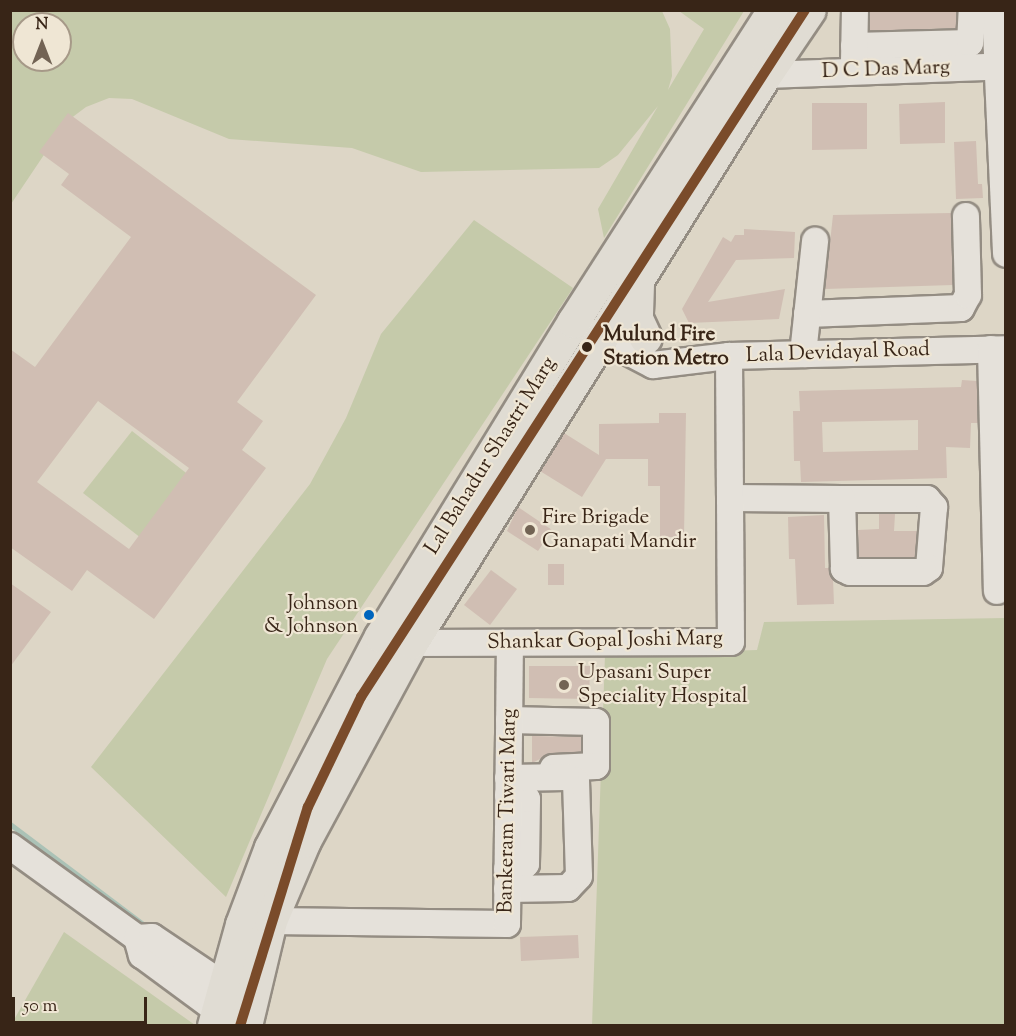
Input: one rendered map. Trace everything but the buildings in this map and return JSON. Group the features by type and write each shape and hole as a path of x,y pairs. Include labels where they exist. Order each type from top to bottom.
{"main road":[{"name":"Lal Bahadur Shastri Marg","path":"219,1008 242,926 271,848 381,637 579,315 774,10"},
{"name":"Lal Bahadur Shastri Marg","path":"246,1026 271,921 305,841 412,643 609,332 766,75 810,10"},
{"path":"638,284 637,319 646,338"}],"street":[{"path":"854,71 855,10"},
{"path":"854,46 970,43 972,10"},
{"path":"995,10 1002,66 1005,254"},
{"name":"D C Das Marg","path":"766,75 1002,66"},
{"path":"807,314 961,308 968,295 966,216"},
{"path":"803,354 815,241"},
{"name":"Lala Devidayal Road","path":"579,315 609,332 653,365 729,356 998,349"},
{"path":"609,332 646,338 683,360"},
{"path":"998,349 998,591"},
{"name":"Shankar Gopal Joshi Marg","path":"381,637 412,643 731,642 732,498 729,356"},
{"path":"732,498 842,499"},
{"name":"Bankeram Tiwari Marg","path":"271,921 507,924 511,879 510,643"},
{"path":"511,781 592,768 597,763 594,720 512,720"},
{"path":"511,781 566,777 576,781 579,876 568,888 511,879"},
{"path":"10,846 22,864 136,938 142,955 219,1008"}],"green space":[{"path":"11,11 662,11 670,29 672,76 668,90 704,29 679,11 744,11 604,238 598,209 658,106 618,155 599,168 421,172 352,148 229,139 132,99 109,98 86,107 66,122 11,204"},
{"path":"474,220 573,288 327,659 226,897 91,767 310,484 346,418 381,334"},
{"path":"132,431 190,476 141,538 83,493"},
{"path":"1005,618 1005,1025 592,1026 605,655 757,650 764,622"},
{"path":"64,932 195,1025 11,1025"}],"waterway":[{"path":"10,824 148,928"}],"transit line":[{"path":"240,1026 308,807 361,697 805,10"}],"place":[{"name":"Mulund Fire Station Metro","path":"587,347"},
{"name":"Fire Brigade Ganapati Mandir","path":"530,530"},
{"name":"Johnson & Johnson","path":"369,615"},
{"name":"Upasani Super Speciality Hospital","path":"564,685"}]}
